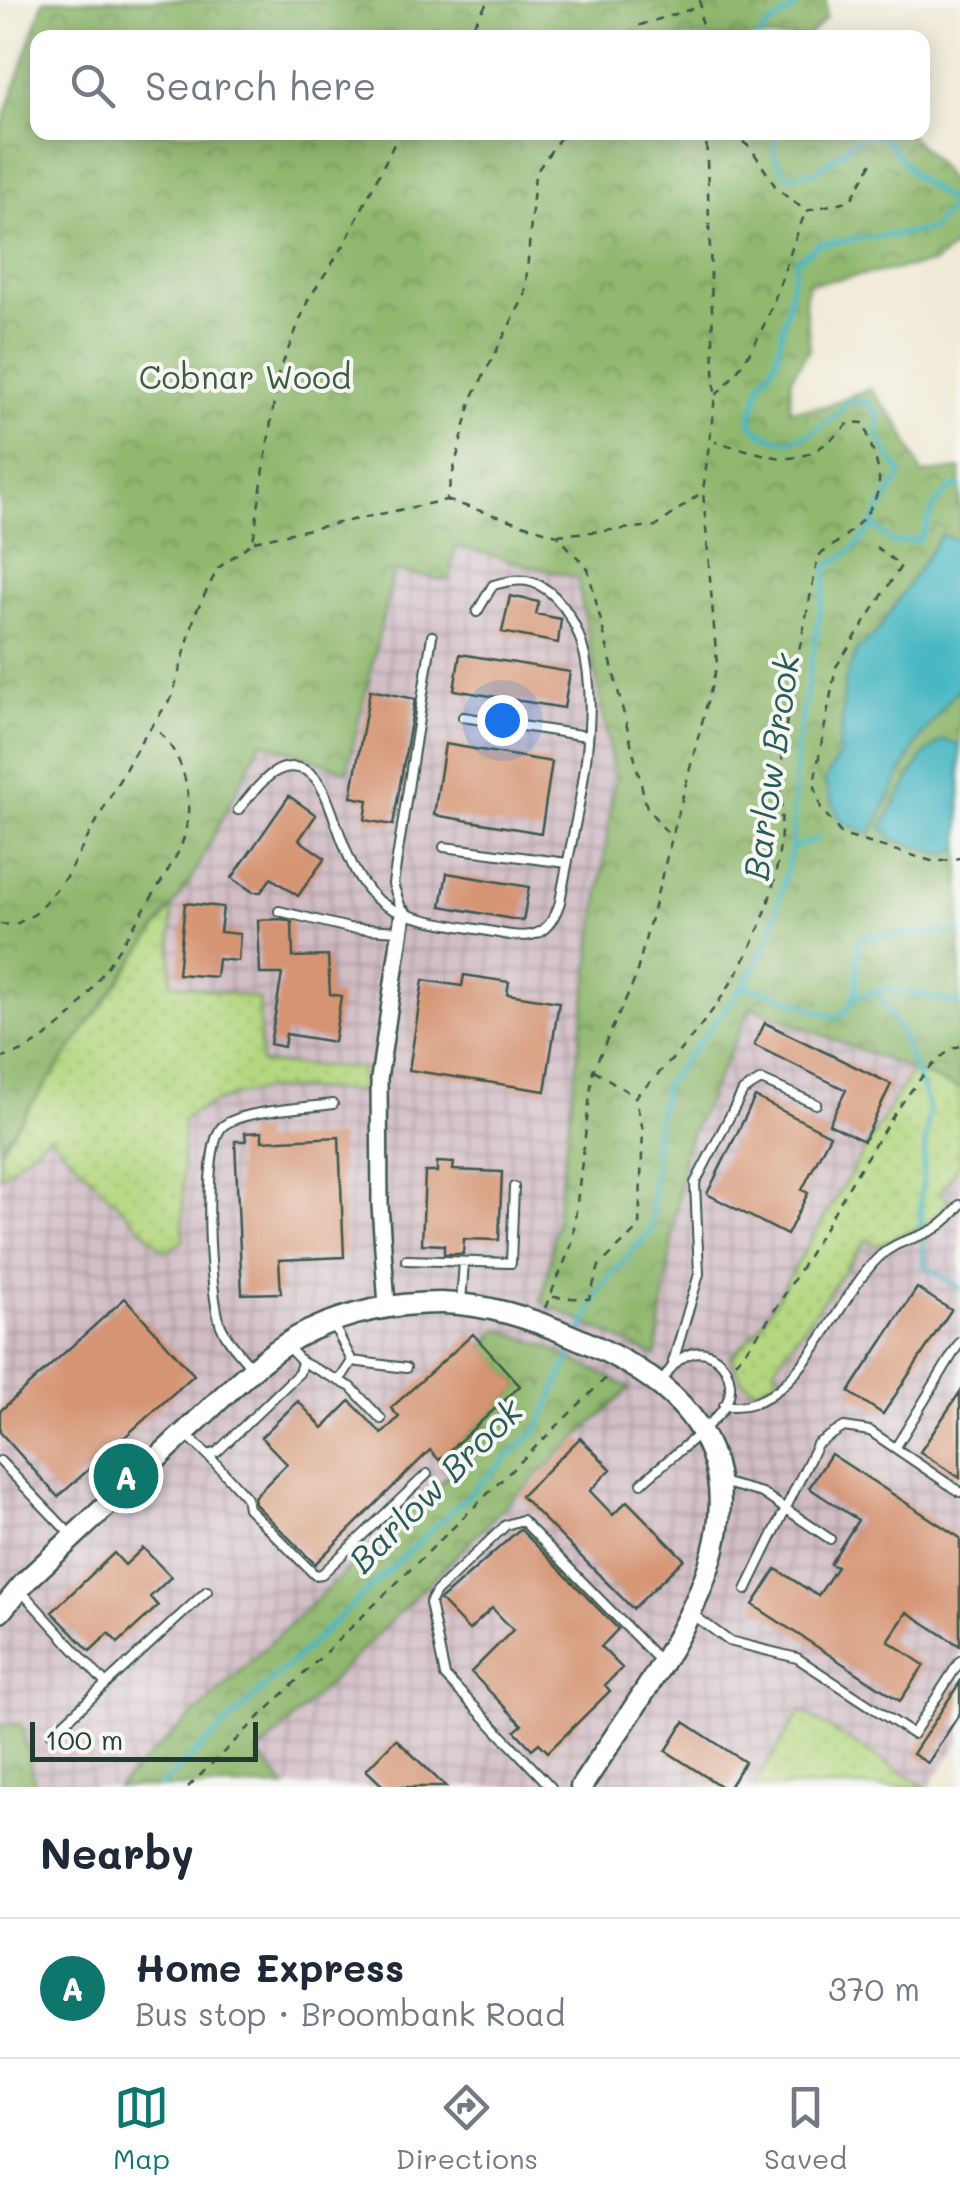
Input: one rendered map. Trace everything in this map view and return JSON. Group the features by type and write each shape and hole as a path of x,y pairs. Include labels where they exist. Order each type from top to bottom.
{"street":[{"path":"387,1306 380,1205 379,1079 403,914"},
{"path":"0,1611 73,1537 253,1370 286,1345 332,1323 387,1306 488,1307 544,1324 606,1350 662,1383 699,1429 717,1481 718,1528 708,1569 660,1661 581,1787"}],"lane":[{"path":"238,810 273,771 293,766 310,772 327,798 342,848 361,883 381,903 403,914 530,938 542,933 555,919 566,863 587,736 589,677 578,628 540,583 516,578 493,586 478,612"},
{"path":"403,914 393,884 432,636"},
{"path":"462,717 587,736"},
{"path":"444,847 566,863"},
{"path":"279,911 349,928 400,931"},
{"path":"662,1383 673,1362 700,1274 695,1182 742,1091 761,1080 816,1104"},
{"path":"253,1370 221,1327 212,1290 212,1154 221,1128 238,1117 333,1104"},
{"path":"406,1260 511,1263 514,1187"},
{"path":"724,1405 740,1408 759,1403 784,1385 878,1258 946,1224 960,1205"},
{"path":"461,1305 464,1262"},
{"path":"332,1323 352,1360"},
{"path":"896,1447 960,1342"},
{"path":"286,1345 302,1362 339,1381 382,1419"},
{"path":"642,1483 724,1405 731,1390 727,1370 712,1355 690,1352 673,1362"},
{"path":"352,1360 406,1368"},
{"path":"339,1381 352,1360"},
{"path":"208,1455 217,1452 300,1373 302,1362"},
{"path":"746,1590 817,1444 844,1426 870,1431 960,1492"},
{"path":"185,1433 246,1497 248,1508 315,1574 322,1574 427,1474"},
{"path":"0,1461 73,1537"},
{"path":"717,1481 762,1492 830,1540"},
{"path":"551,1787 445,1676 430,1603 436,1592 506,1525 522,1520 660,1661"},
{"path":"19,1588 106,1684"},
{"path":"52,1734 207,1591"},
{"path":"688,1612 730,1641 797,1658 912,1734 960,1662"}],"path":[{"path":"469,30 489,0"},
{"path":"700,0 702,30"},
{"path":"635,30 701,6"},
{"path":"253,542 265,486 278,376 308,300 344,245 396,140"},
{"path":"0,924 14,925 35,914 52,898 172,697 196,612 218,568 253,542 446,500 472,398 525,294 535,174 558,140"},
{"path":"593,1070 635,1097 644,1130 638,1228 599,1266 588,1299 552,1296 572,1244 593,1070 635,979 718,666 703,491 715,396 706,140"},
{"path":"740,140 750,148 776,189 806,210 851,200 874,161"},
{"path":"715,396 738,374 773,314 785,262 806,210"},
{"path":"635,1097 667,1066 735,981 758,940 780,847 782,759 818,556 848,536 866,514 880,478 865,423 850,422 826,446 799,460 712,441"},
{"path":"558,534 657,526 703,491"},
{"path":"876,548 901,566 836,667 814,783 820,808 842,836 934,862 960,858"},
{"path":"0,1058 35,1044 74,1014 181,846 188,782 175,746 152,725"},
{"path":"727,1370 779,1308 914,1082 946,1050 960,1046"},
{"path":"188,1787 604,1382"}],"shaded area":[{"path":"456,546 578,578 615,777 550,1263 541,1301 656,1356 685,1147 751,1007 960,1089 960,1740 929,1787 0,1787 0,1149 191,880 263,740 347,771 394,570"}],"green space":[{"name":"Cobnar Wood","path":"44,0 826,0 826,18 814,30 34,30"},
{"name":"Cobnar Wood","path":"30,42 30,140 914,140 949,181 957,206 960,242 934,263 808,284 805,303 810,348 791,378 790,410 826,406 870,388 901,427 922,474 960,469 960,541 941,535 877,632 857,650 839,755 824,782 871,834 917,742 960,686 960,744 942,740 923,756 882,826 946,855 960,848 960,1089 751,1007 685,1147 656,1357 541,1302 550,1263 615,777 577,578 456,546 449,581 394,571 347,771 262,741 191,880 0,1149 0,131"},
{"path":"172,907 171,983 259,999 261,1063 362,1068 360,1092 290,1089 248,1093 227,1098 183,1119 183,1241 165,1252 49,1135 0,1177 0,1149"},
{"path":"912,1070 960,1089 960,1163 940,1193 949,1200 931,1222 877,1246 867,1239 774,1368 781,1376 756,1389 742,1381 731,1357 757,1331"},
{"path":"499,1329 544,1345 630,1388 509,1502 258,1754 286,1787 117,1787 452,1472 439,1460 520,1386 483,1346"},
{"path":"801,1711 926,1787 753,1787"},
{"path":"0,1724 21,1724 36,1787 0,1787"}],"water":[{"path":"941,535 960,541 960,686 917,742 871,834 841,822 824,782 839,755 845,681 857,650 877,632"},
{"path":"942,740 960,744 960,848 946,855 894,840 882,826 923,756"}],"building":[{"path":"510,596 539,602 536,614 561,619 558,643 502,632"},
{"path":"460,654 570,672 564,708 454,690"},
{"path":"370,690 415,699 393,825 365,820 368,800 351,797"},
{"path":"445,744 552,762 541,833 434,815"},
{"path":"289,796 316,815 299,840 325,858 298,896 271,878 261,892 253,892 232,878"},
{"path":"447,873 529,887 523,921 441,906"},
{"path":"185,903 223,907 220,932 240,934 238,961 218,959 216,977 178,974"},
{"path":"258,920 292,922 293,957 328,956 330,994 341,996 334,1042 286,1034 284,1047 270,1044 282,974 260,974"},
{"path":"464,975 509,982 507,994 559,1002 545,1091 409,1070 423,980 462,986"},
{"path":"765,1023 891,1084 864,1141 829,1124 846,1090 754,1045"},
{"path":"755,1097 830,1135 802,1190 808,1193 787,1235 707,1194"},
{"path":"262,1132 262,1141 339,1137 344,1257 279,1260 281,1293 242,1294 235,1141 246,1141 245,1133"},
{"path":"437,1162 454,1163 453,1170 502,1172 499,1240 464,1239 463,1254 444,1254 444,1245 422,1244 425,1172 437,1172"},
{"path":"917,1288 951,1310 883,1414 849,1392"},
{"path":"125,1298 194,1375 58,1497 0,1432 0,1411"},
{"path":"473,1334 520,1386 439,1460 430,1450 315,1564 255,1504 254,1497 287,1464 261,1437 298,1401 323,1428 350,1401 382,1434 399,1417 391,1408"},
{"path":"960,1392 960,1478 920,1452"},
{"path":"580,1438 611,1469 590,1491 613,1515 627,1501 684,1559 633,1609 521,1496"},
{"path":"831,1454 960,1538 960,1646 907,1612 888,1641 924,1665 900,1701 753,1605 776,1569 818,1596 837,1567 830,1564 858,1520 809,1488"},
{"path":"520,1529 618,1629 601,1647 622,1668 605,1685 610,1691 548,1752 539,1743 532,1749 515,1731 522,1725 471,1672 513,1630 492,1608 469,1630 440,1600"},
{"path":"143,1548 171,1577 150,1597 158,1606 118,1643 109,1633 90,1651 52,1612 114,1553 125,1565"},
{"path":"960,1682 960,1713 928,1763 913,1754"},
{"path":"684,1722 745,1762 729,1787 722,1787 666,1751"},
{"path":"396,1739 446,1787 384,1787 366,1770"}],"waterway":[{"name":"Barlow Brook","path":"765,30 804,0"},
{"name":"Barlow Brook","path":"775,140 774,155 787,176 818,171 855,140"},
{"name":"Barlow Brook","path":"580,1336 600,1289 651,1230 655,1131 665,1085 743,986 769,940 792,848 796,753 828,566 864,536 902,476 878,437 879,417 868,402 849,402 814,431 789,440 763,433 750,422 761,383 776,361 797,260 819,244 931,230 953,204 913,175 887,140"},
{"path":"874,526 893,543 920,540 935,505 953,486 960,488"},
{"path":"793,848 818,839"},
{"path":"743,986 774,993 835,1018 852,1003 860,937 960,932"},
{"path":"856,997 888,988 960,1004"},
{"path":"876,992 898,1026 929,1107 920,1206 925,1266 960,1288"},
{"name":"Barlow Brook","path":"160,1787 538,1429 575,1346"}],"place":[{"name":"Home Express","path":"126,1476"}]}
